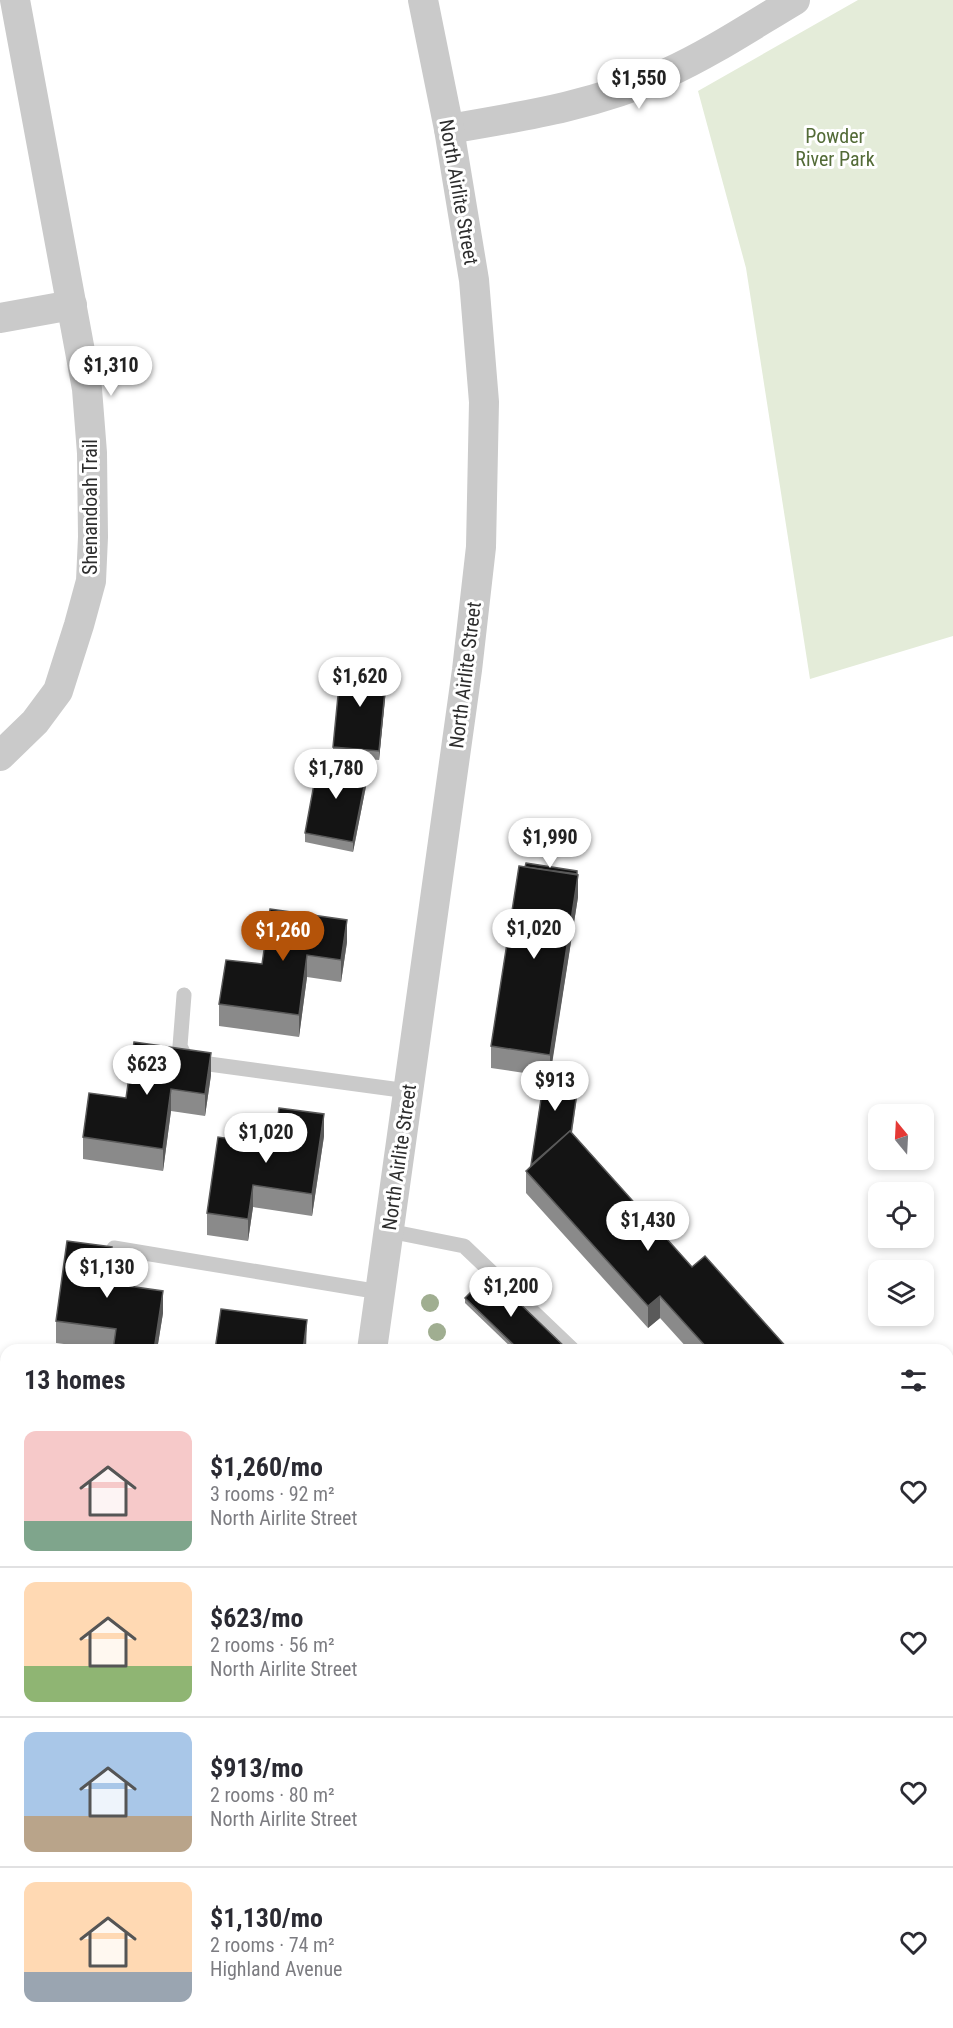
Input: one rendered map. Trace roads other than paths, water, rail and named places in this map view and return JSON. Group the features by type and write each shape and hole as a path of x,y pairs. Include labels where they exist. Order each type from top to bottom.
{"street":[{"name":"Shenandoah Trail","path":"0,756 35,722 58,691 91,580 93,537 92,453 87,388 15,0"},
{"name":"North Airlite Street","path":"373,1344 467,670 481,547 484,402 474,280 449,129 423,0"},
{"path":"449,129 545,113 587,103 629,88 668,73 795,0"},
{"path":"0,318 72,305"}],"lane":[{"path":"184,995 180,1046 187,1061 408,1091"},
{"path":"389,1231 464,1246 567,1344"},
{"path":"114,1248 380,1292"}],"park label":[{"name":"Powder River Park","path":"835,148"}]}
